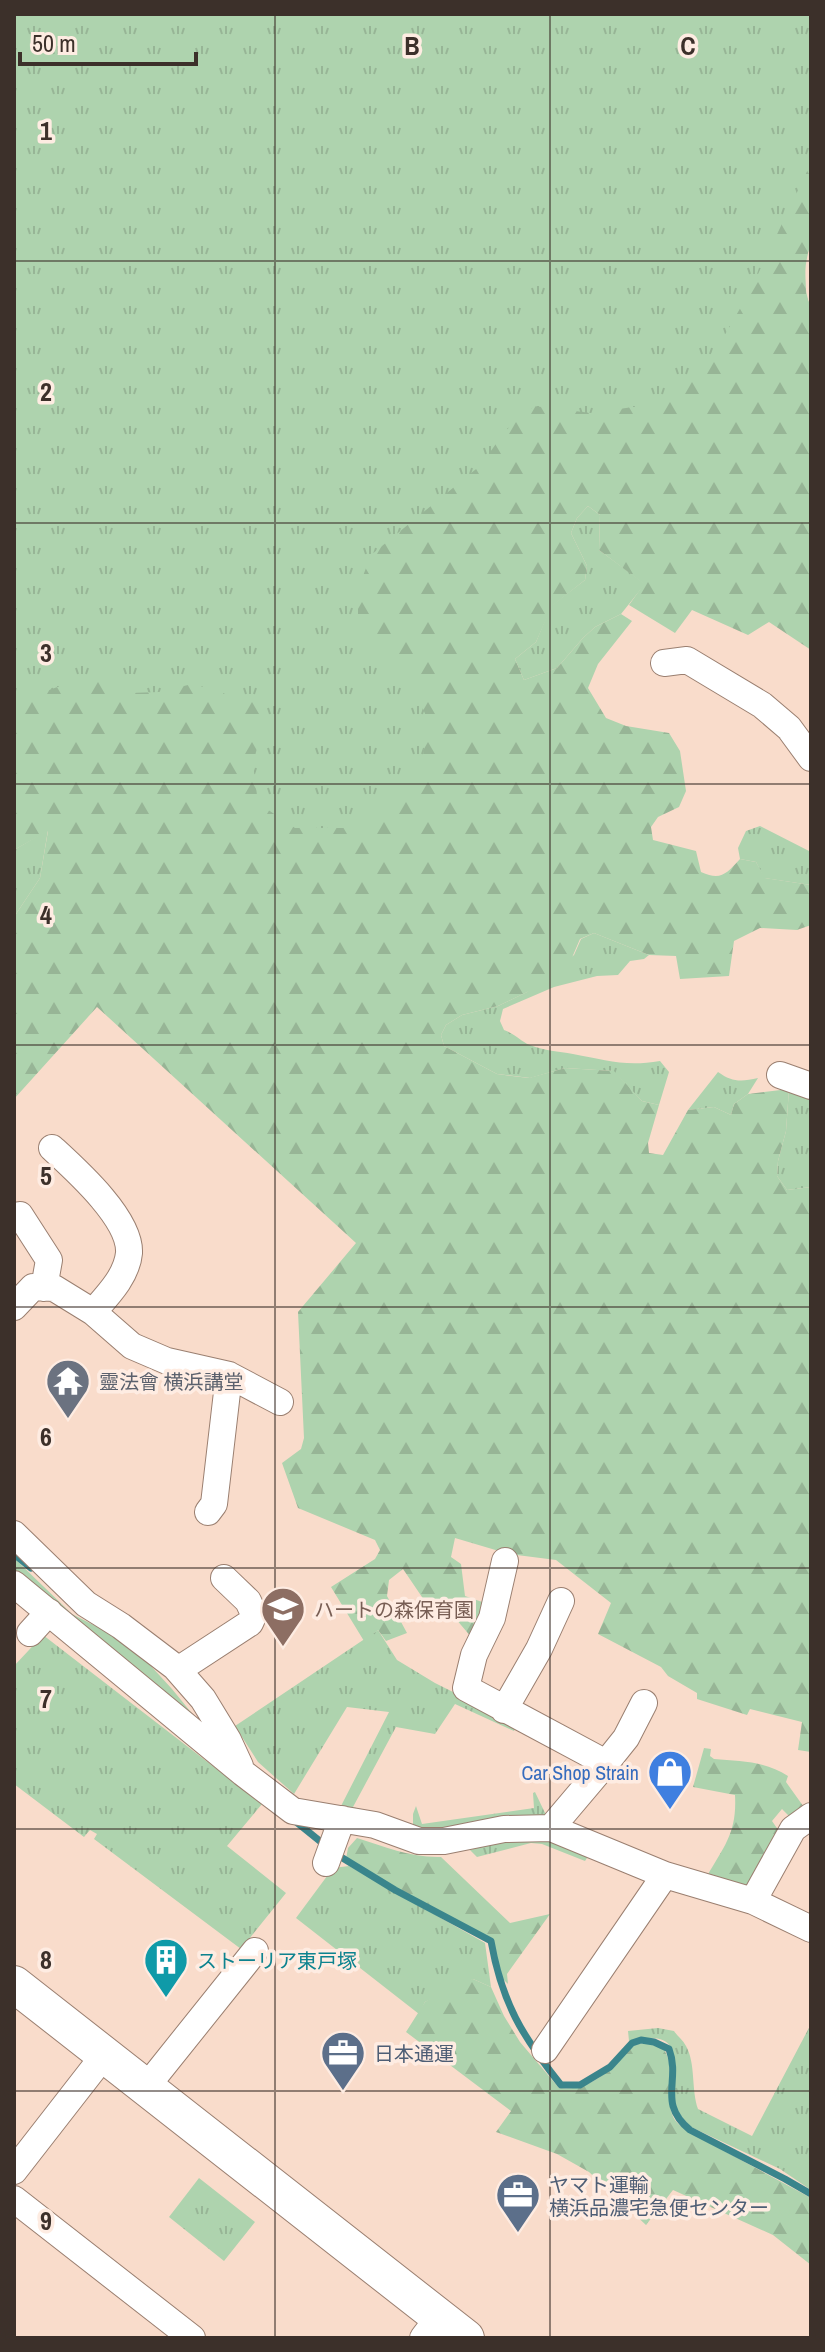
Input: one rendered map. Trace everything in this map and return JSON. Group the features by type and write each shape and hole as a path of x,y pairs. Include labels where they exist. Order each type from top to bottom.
{"street":[{"path":"664,663 687,660 762,705 789,728 811,758"},
{"path":"780,1075 811,1086"},
{"path":"52,1148 93,1186 126,1232 129,1255 117,1285 93,1312"},
{"path":"20,1215 49,1260 44,1288"},
{"path":"14,1307 33,1287 54,1288 93,1312 132,1346 167,1361 229,1375 280,1402"},
{"path":"208,1512 214,1504 229,1375"},
{"path":"14,1534 86,1604 121,1626 178,1670 203,1699 228,1740 243,1773"},
{"path":"505,1561 492,1618 474,1655 466,1688 606,1763"},
{"path":"178,1670 250,1623 254,1614 248,1601 224,1578"},
{"path":"14,1584 293,1811 375,1825 419,1841 444,1841 504,1829 551,1828 665,1875 753,1901 811,1929"},
{"path":"504,1710 539,1649 561,1601"},
{"path":"30,1633 49,1612"},
{"path":"551,1828 626,1738 644,1703"},
{"path":"753,1901 793,1829 811,1816"},
{"path":"326,1863 342,1819"},
{"path":"545,2050 665,1875"},
{"path":"147,2086 255,1951"},
{"path":"14,1984 147,2086 443,2331"},
{"path":"14,2171 105,2054"},
{"path":"14,2199 192,2338"}],"green space":[{"path":"14,14 811,14 811,242 805,275 811,308 562,497 411,902 14,789"},
{"path":"811,163 811,242 805,263 806,295 811,308 811,650 769,622 748,635 692,610 675,633 629,605 644,584 599,550 600,515 588,506 577,518 571,533 587,566 585,580 552,606 536,642 515,659 524,680 557,668 595,627 621,614 632,621 598,664 588,688 606,718 626,726 669,733 680,751 686,791 679,807 658,817 651,827 653,840 696,851 701,872 708,875 723,874 740,859 756,862 765,878 811,885 811,925 797,930 760,928 734,941 729,976 680,979 676,956 649,955 594,933 580,939 565,974 498,1006 462,1015 446,1025 441,1035 444,1046 497,1074 529,1078 565,1068 614,1071 642,1101 659,1105 648,1143 649,1153 663,1155 688,1110 714,1107 731,1115 734,1104 748,1094 789,1089 786,1131 777,1176 787,1190 811,1187 811,1752 798,1750 802,1722 750,1709 747,1715 697,1699 697,1693 668,1676 661,1667 598,1634 611,1603 556,1560 509,1554 455,1538 451,1557 461,1564 465,1596 488,1604 472,1638 450,1612 439,1622 403,1569 389,1580 387,1596 407,1633 386,1641 378,1630 364,1641 331,1587 375,1559 380,1550 375,1540 298,1508 282,1463 301,1449 304,1438 298,1312 356,1243 97,1007 14,1099 14,917 40,878 48,831 14,850 14,702 75,681 106,681 130,693 159,692 188,685 217,688 234,701 251,700 266,712 253,764 258,803 295,828 346,828 400,797 422,762 428,721 408,672 381,653 358,627 358,589 371,555 481,465 505,431 534,406 591,413 668,402 719,345 749,293"},
{"path":"588,506 600,515 599,550 645,584 621,614 595,627 557,668 524,680 515,659 536,642 551,606 585,580 587,566 571,533 577,518"},
{"path":"760,826 811,852 811,885 764,878 756,862 740,859 738,848 746,831"},
{"path":"48,830 40,878 14,917 14,850"},
{"path":"594,933 649,955 630,961 618,975 597,976 554,987 503,1009 500,1021 504,1030 541,1049 616,1062 660,1061 669,1072 659,1105 642,1101 613,1071 565,1068 530,1078 497,1074 444,1046 441,1035 446,1025 462,1015 498,1006 527,992 574,955 581,939"},
{"path":"718,1072 737,1080 758,1078 748,1094 734,1104 731,1115 714,1107 688,1110"},
{"path":"789,1089 811,1100 811,1187 787,1190 777,1176 786,1131"},
{"path":"14,1558 72,1614 113,1635 139,1653 199,1722 14,1570"},
{"path":"378,1630 397,1660 435,1683 517,1724 514,1731 455,1704 435,1734 396,1727 353,1807 398,1820 341,1806 389,1712 347,1707 294,1794 258,1762 235,1726"},
{"path":"43,1635 262,1804 227,1846 286,1893 241,1949 94,1839 97,1834 90,1830 84,1837 14,1784 14,1666"},
{"path":"704,1748 711,1749 710,1756 714,1759 761,1765 788,1776 786,1782 806,1810 792,1819 782,1809 772,1821 781,1834 752,1892 707,1876 732,1829 735,1795 693,1787"},
{"path":"535,1792 546,1815 484,1823 469,1830 413,1830 416,1806 422,1824 534,1808"},
{"path":"536,1834 589,1855 585,1861 542,1844 531,1843 477,1857 470,1850 504,1840"},
{"path":"357,1838 409,1854 441,1857 510,1923 550,1914 507,1974 508,1984 503,1979 492,1940 461,1926 346,1859 348,1848"},
{"path":"349,1866 485,1943 491,1987 473,1979 425,2002 419,2014 296,1918 333,1868"},
{"path":"473,1979 491,1987 520,2042 559,2088 581,2086 600,2077 633,2045 661,2047 669,2065 670,2103 675,2120 689,2132 811,2198 811,2265 773,2235 673,2190 646,2225 589,2172 557,2154 496,2132 511,2111 406,2032 425,2002 458,1981"},
{"path":"811,2024 811,2190 780,2169 691,2127 676,2106 674,2055 670,2046 662,2040 649,2038 629,2041 628,2031 658,2028 674,2031 689,2053 698,2109 752,2136"},
{"path":"199,2178 255,2222 224,2261 169,2217"}],"waterway":[{"path":"14,1554 31,1568"},
{"path":"295,1821 326,1846"},
{"path":"336,1854 395,1890 491,1941 501,1983 516,2018 535,2051 561,2085 580,2085 610,2067 632,2043 641,2040 654,2042 669,2049 674,2110 690,2130 811,2194"}],"place":[{"name":"靈法會 横浜講堂","path":"68,1420"},
{"name":"ハートの森保育園","path":"283,1648"},
{"name":"Car Shop Strain","path":"670,1811"},
{"name":"ストーリア東戸塚","path":"166,1999"},
{"name":"日本通運","path":"343,2092"},
{"name":"ヤマト運輸 横浜品濃宅急便センター","path":"518,2234"}]}
